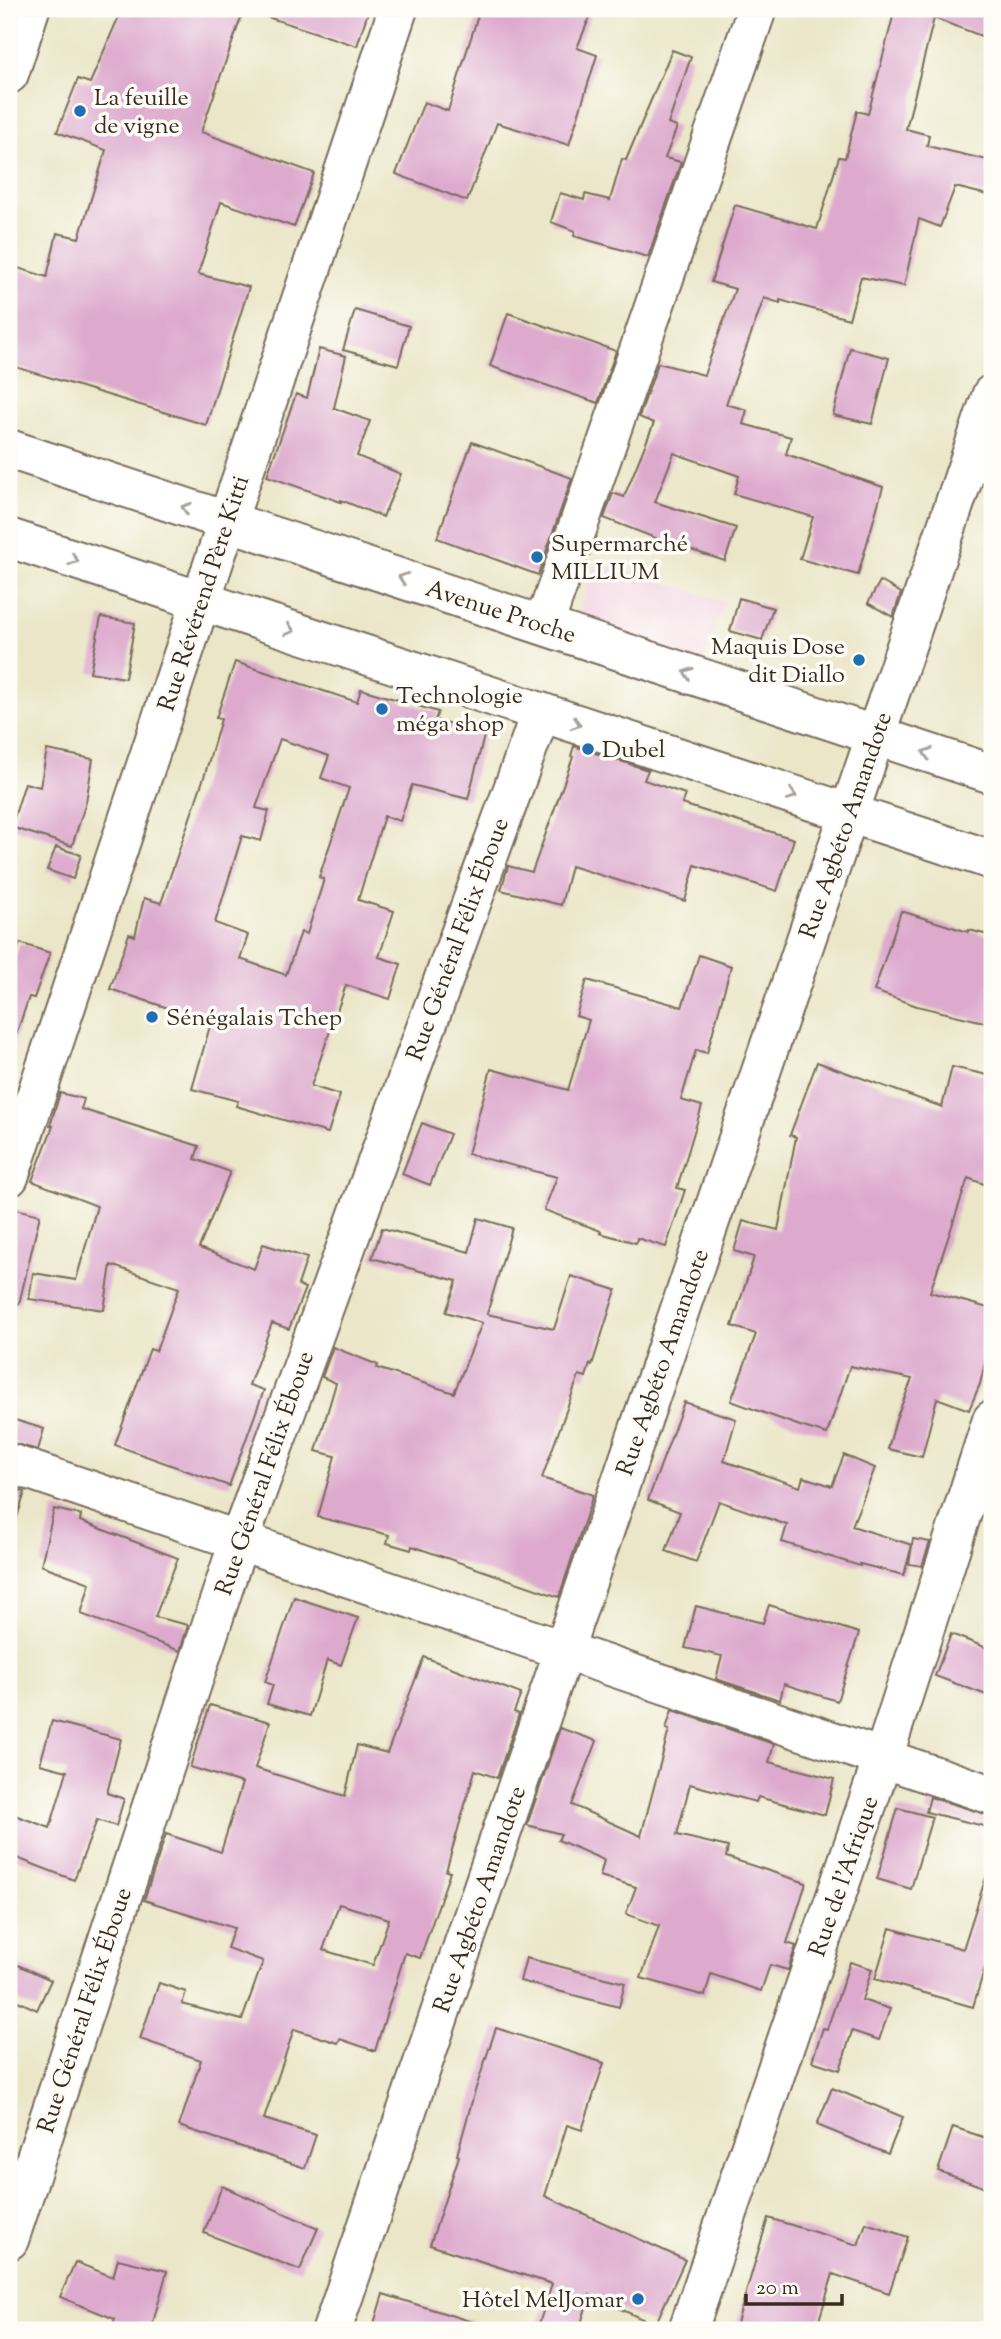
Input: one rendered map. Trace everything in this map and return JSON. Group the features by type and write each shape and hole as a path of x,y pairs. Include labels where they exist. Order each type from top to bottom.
{"street":[{"path":"9,74 30,9"},
{"name":"Rue Révérend Père Kitti","path":"9,1177 398,9"},
{"path":"544,625 757,9"},
{"name":"Rue Agbéto Amandote","path":"332,2330 992,394"},
{"name":"Avenue Proche","path":"9,449 992,774"},
{"path":"9,538 992,860"},
{"name":"Rue Général Félix Éboue","path":"9,2240 239,1541 541,712"},
{"name":"Rue de l'Afrique","path":"688,2330 883,1758 992,1420"},
{"path":"9,1463 992,1795"}],"shaded area":[{"path":"597,560 724,602 702,666 575,624"}],"building":[{"path":"122,9 244,9 201,132 314,173 294,227 221,202 198,274 249,287 206,425 9,365 9,298 18,268 47,277 57,233 79,238 106,150 57,132 78,79 90,83"},
{"path":"258,9 369,9 357,46 258,14"},
{"path":"480,9 593,9 577,48 597,55 569,145 497,123 467,201 396,174 424,102 448,111"},
{"path":"895,9 992,9 992,40 934,18 906,129 929,135 927,146 992,161 992,196 955,187 940,227 919,219 904,286 861,277 849,319 764,298 726,404 747,410 743,424 791,437 786,454 883,487 858,575 800,559 813,517 734,494 739,476 674,453 655,502 736,528 725,561 604,518 613,493 624,497 654,423 639,417 658,363 704,375 735,289 711,282 735,205 817,229 839,157 845,158 857,111 868,114"},
{"path":"672,50 691,57 668,124 677,127 665,158 681,162 648,257 574,236 575,231 551,222 560,193 584,200 585,194 610,200 622,159 626,160"},
{"path":"355,310 409,326 398,365 343,350"},
{"path":"508,313 616,351 598,403 490,366"},
{"path":"850,348 889,358 872,424 833,415"},
{"path":"319,349 346,356 334,408 370,421 357,456 401,474 383,517 267,476 296,394 307,398"},
{"path":"472,442 572,478 538,575 437,538"},
{"path":"880,581 901,593 893,617 868,603"},
{"path":"739,598 773,608 762,640 730,631"},
{"path":"101,617 135,623 125,678 90,672"},
{"path":"235,662 357,702 361,689 438,712 435,720 485,732 468,799 412,785 400,821 384,816 358,900 394,911 379,957 401,964 390,999 346,985 311,1086 340,1095 328,1133 236,1106 238,1101 192,1089 210,1026 207,1025 208,1021 110,989 129,934 135,936 144,898 161,903 205,774 221,719 216,718","holes":["280,739 329,756 321,778 349,788 319,877 324,879 307,934 301,932 286,975 240,959 248,935 215,923 242,836 261,841 269,811 256,808"]},
{"path":"574,746 648,770 644,780 685,794 682,804 794,839 777,891 695,865 685,901 571,866 561,905 501,890 508,866 532,872 573,757"},
{"path":"47,750 93,759 86,802 72,846 11,827 25,783 40,787"},
{"path":"56,847 81,855 73,879 47,870"},
{"path":"901,911 968,932 969,930 992,936 992,1024 917,1006 874,991"},
{"path":"20,943 50,953 34,998 29,997 13,1044 9,1043 9,973"},
{"path":"699,955 731,966 707,1053 696,1050 681,1100 702,1106 677,1188 685,1190 666,1247 637,1238 636,1243 600,1233 601,1231 544,1210 557,1177 468,1154 491,1069 568,1090 589,1020 576,1016 587,980 682,1007"},
{"path":"817,1062 942,1107 952,1067 992,1076 992,1187 968,1178 930,1292 992,1309 992,1333 980,1384 969,1410 937,1398 922,1457 888,1449 896,1419 912,1379 850,1366 827,1434 731,1401 756,1334 732,1326 754,1257 734,1251 743,1221 778,1230 796,1137 790,1135"},
{"path":"60,1093 84,1099 81,1109 199,1146 195,1159 230,1172 199,1248 254,1269 263,1244 307,1258 298,1285 305,1288 289,1329 272,1323 249,1385 264,1390 229,1486 115,1445 150,1349 156,1351 179,1288 111,1265 104,1310 29,1299 33,1273 76,1280 97,1206 32,1181 53,1126 50,1126"},
{"path":"422,1123 450,1134 430,1185 402,1174"},
{"path":"16,1209 40,1215 19,1304 9,1303 9,1239"},
{"path":"478,1218 512,1228 487,1314 554,1329 571,1276 616,1290 592,1365 590,1364 586,1377 579,1375 542,1478 593,1495 559,1597 412,1546 411,1550 387,1543 389,1535 318,1517 335,1456 316,1451 336,1383 322,1377 333,1347 378,1365 377,1368 454,1393 482,1323 446,1312 457,1281 372,1258 382,1228 469,1252"},
{"path":"684,1402 736,1419 724,1461 800,1487 803,1477 832,1486 844,1455 875,1468 852,1526 912,1545 904,1575 860,1566 782,1542 787,1525 719,1501 696,1562 666,1551 680,1512 648,1500"},
{"path":"15,1420 44,1429 38,1450 9,1442"},
{"path":"9,1486 25,1492 15,1524 9,1523"},
{"path":"54,1509 81,1515 80,1521 178,1558 155,1617 188,1625 180,1651 81,1614 90,1583 41,1565"},
{"path":"913,1539 930,1542 922,1566 909,1564"},
{"path":"294,1597 358,1618 341,1665 327,1660 310,1716 267,1704 273,1685 265,1682"},
{"path":"769,1605 859,1633 837,1701 784,1684 780,1700 716,1679 722,1656 685,1648 696,1606 763,1623"},
{"path":"951,1634 992,1650 992,1697 935,1676"},
{"path":"424,1657 521,1694 514,1712 519,1714 497,1778 475,1770 446,1871 450,1872 420,1958 405,1953 375,2051 340,2039 338,2043 294,2029 264,2119 316,2135 305,2168 179,2126 201,2060 140,2039 159,1983 186,1992 182,2004 242,2020 263,1961 227,1948 234,1928 144,1900 166,1834 221,1852 242,1783 190,1767 210,1705 270,1722 255,1768 345,1796 357,1745 387,1753","holes":["339,1904 389,1919 373,1965 323,1950"]},
{"path":"672,1710 774,1744 769,1762 834,1779 825,1815 758,1797 756,1802 690,1784 677,1835 728,1847 726,1857 806,1883 787,1943 796,1946 788,1970 770,1965 761,1991 711,1974 705,1996 641,1978 659,1926 626,1914 636,1887 600,1876 604,1860 558,1840 561,1834 527,1825 560,1728 597,1741 572,1805 641,1836"},
{"path":"52,1721 121,1739 107,1793 124,1799 116,1826 97,1820 74,1880 9,1855 9,1813 50,1828 67,1771 40,1764"},
{"path":"930,1797 992,1816 992,1828 926,1812"},
{"path":"898,1808 932,1817 911,1889 877,1879"},
{"path":"987,1874 992,1874 992,1944 973,2007 875,1979 890,1928 963,1949"},
{"path":"526,1958 625,1983 619,2007 520,1981"},
{"path":"9,1961 51,1980 37,2010 9,1997"},
{"path":"850,1962 872,1969 862,2000 890,2009 879,2040 852,2031 840,2070 812,2061 823,2028 827,2029"},
{"path":"496,2028 604,2063 582,2130 567,2125 545,2196 685,2260 655,2325 590,2295 579,2330 537,2330 552,2284 430,2245"},
{"path":"832,2088 903,2117 888,2154 817,2125"},
{"path":"953,2127 992,2140 992,2190 938,2171"},
{"path":"222,2186 318,2228 300,2270 204,2233"},
{"path":"768,2218 858,2245 866,2223 908,2237 889,2293 833,2274 816,2330 735,2330"},
{"path":"118,2259 167,2271 151,2330 111,2330 115,2319 60,2297 75,2262 113,2277"},
{"path":"383,2294 479,2324 478,2330 372,2330"}],"place":[{"name":"La feuille de vigne","path":"80,111"},
{"name":"Supermarché MILLIUM","path":"537,557"},
{"name":"Maquis Dose dit Diallo","path":"859,660"},
{"name":"Technologie méga shop","path":"382,709"},
{"name":"Dubel","path":"588,749"},
{"name":"Sénégalais Tchep","path":"152,1017"},
{"name":"Hôtel MelJomar","path":"638,2299"}]}
